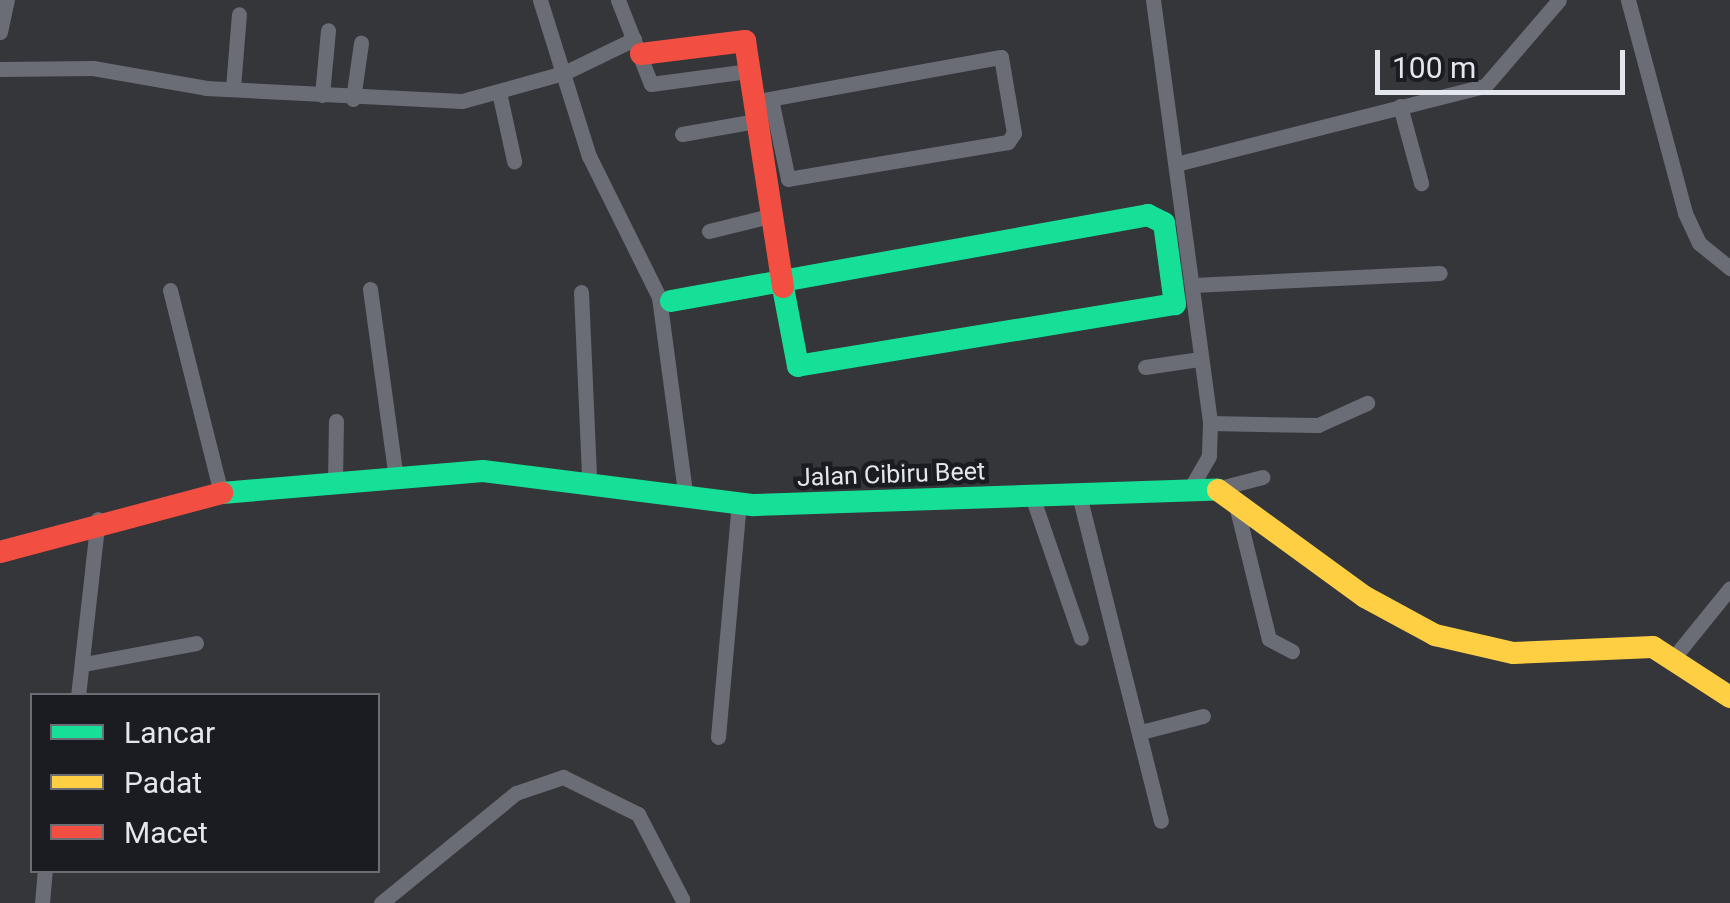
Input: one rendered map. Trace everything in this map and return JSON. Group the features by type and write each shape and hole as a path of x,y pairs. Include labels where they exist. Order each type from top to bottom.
{"street":[{"path":"0,32 7,0"},
{"path":"540,0 592,163 659,297 685,493"},
{"path":"618,0 638,47"},
{"path":"1154,0 1176,164 1187,297"},
{"path":"1176,164 1497,80 1558,0"},
{"path":"1628,0 1685,214 1699,243 1730,268"},
{"path":"233,88 240,14"},
{"path":"322,95 328,30"},
{"path":"0,69 93,68 233,88 353,99 462,101 564,74 638,47 746,41 760,107 788,178 1008,142 1014,133 1001,57 760,107 682,134"},
{"path":"353,99 361,43"},
{"path":"499,92 514,162"},
{"path":"1400,106 1422,184"},
{"path":"760,107 769,216 804,368 1187,297 1440,274"},
{"path":"671,301 781,277 1155,215 1164,222 1187,297 1210,423 1209,456 1192,485"},
{"path":"709,231 769,216"},
{"path":"370,289 396,478"},
{"path":"170,290 221,493"},
{"path":"581,292 589,478"},
{"path":"1145,368 1200,359"},
{"path":"1210,423 1318,424 1366,403"},
{"path":"334,482 336,422"},
{"path":"1262,477 1225,495 1268,638 1292,650"},
{"name":"Jalan Cibiru Beet","path":"0,552 98,520 221,493 396,478 589,478 739,502 1032,496 1192,485 1225,495 1364,597 1446,638 1513,653 1632,644 1675,656 1730,697"},
{"path":"1078,492 1161,821"},
{"path":"1032,496 1082,638"},
{"path":"718,737 739,502"},
{"path":"79,693 98,520"},
{"path":"1675,656 1730,588"},
{"path":"84,664 196,643"},
{"path":"1141,732 1203,716"},
{"path":"381,903 516,793 564,777 638,814 682,899"},
{"path":"42,903 45,873"}],"traffic: fast":[{"path":"671,301 1148,215 1164,223 1175,304 798,366 783,287"},
{"path":"222,493 483,471 754,505 1218,490"}],"traffic: slow":[{"path":"1218,490 1365,597 1435,635 1513,653 1653,647 1730,697"}],"traffic: jam":[{"path":"641,54 745,41 783,287"},
{"path":"0,552 222,493"}]}
